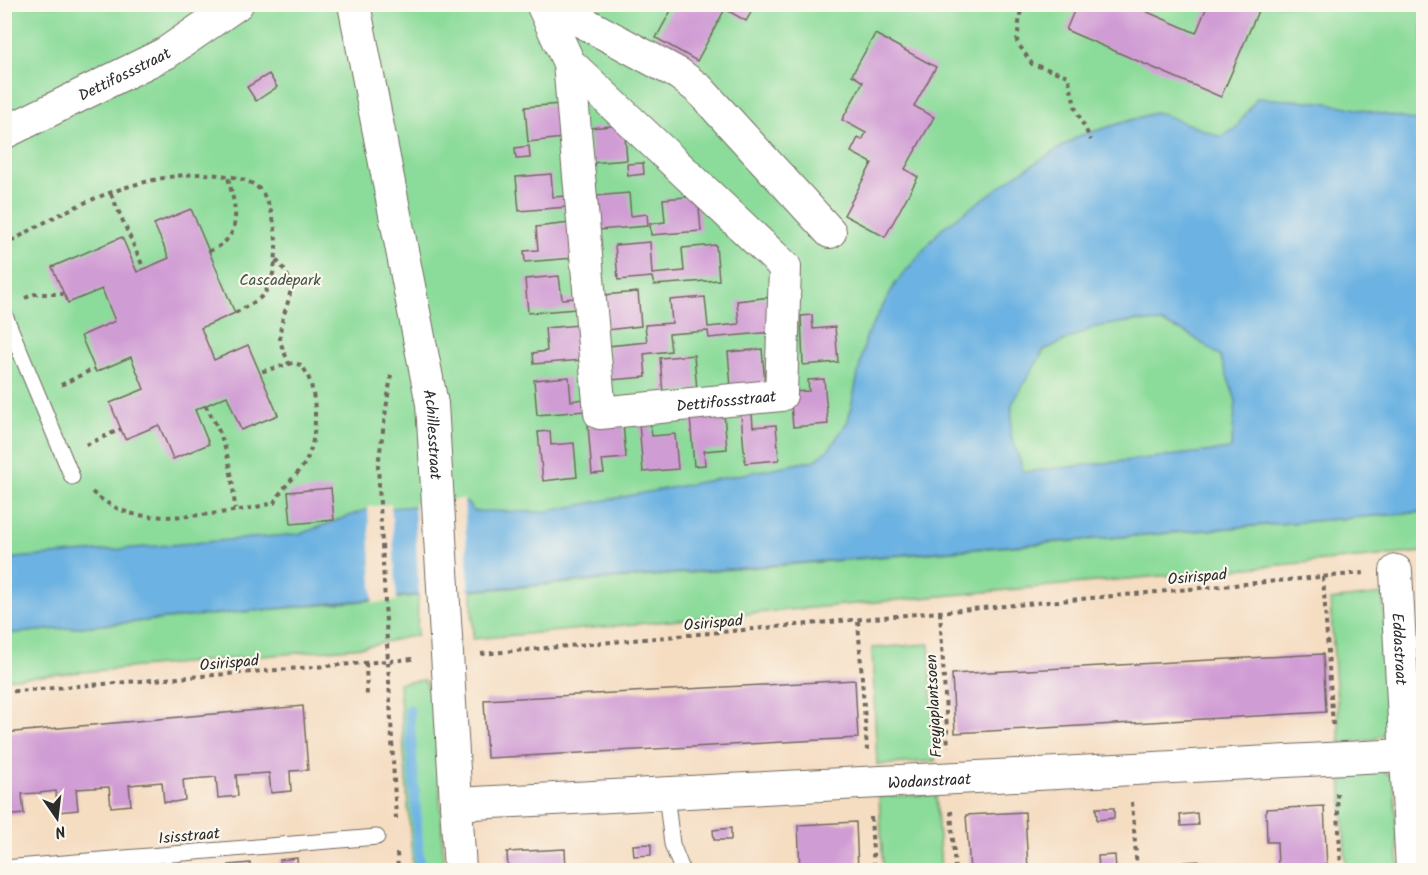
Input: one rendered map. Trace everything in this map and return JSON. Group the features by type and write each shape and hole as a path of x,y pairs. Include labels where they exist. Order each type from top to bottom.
{"street":[{"name":"Dettifossstraat","path":"4,133 166,53 237,4"},
{"name":"Achillesstraat","path":"354,4 432,404 460,870"},
{"name":"Dettifossstraat","path":"542,4 569,63 600,413 781,395 785,267 569,63"},
{"path":"549,4 679,74 699,89 830,232"},
{"name":"Eddastraat","path":"1396,571 1404,754 1415,787 1412,870"},
{"name":"Wodanstraat","path":"456,804 869,785 950,777 1130,771 1404,754"}],"lane":[{"path":"10,307 39,396 72,477"},
{"path":"666,794 672,844 682,870"},
{"name":"Isisstraat","path":"4,868 377,837"}],"path":[{"path":"1026,4 1020,14 1017,42 1032,64 1068,76 1076,110 1090,140"},
{"path":"4,246 46,220 111,194 149,182 199,174 247,181 258,187 265,197 276,244 276,270 262,296 235,313"},
{"path":"209,251 226,240 237,217 228,177"},
{"path":"111,194 144,269"},
{"path":"276,259 283,267 291,287 280,336 288,364"},
{"path":"10,307 35,294 63,294"},
{"path":"72,477 109,506 146,516 235,509 274,503 281,490 306,461 316,414 314,395 304,368 297,363 260,372"},
{"path":"39,396 95,368"},
{"path":"391,374 378,465 378,493 396,824"},
{"path":"206,405 221,430 233,478 235,509"},
{"path":"63,455 120,429"},
{"name":"Osirispad","path":"4,692 449,657 1396,571"},
{"name":"Freyjaplantsoen","path":"940,612 955,870"},
{"path":"858,621 874,870"},
{"path":"366,663 368,698"},
{"path":"1130,771 1137,870"},
{"path":"397,847 398,870"}],"green space":[{"name":"Cascadepark","path":"4,5 1423,5 1423,440 5,571"},
{"path":"1423,512 1423,552 473,639 472,591"},
{"path":"1383,594 1390,726 1386,732 1375,739 1340,743 1330,600"},
{"path":"418,596 417,635 363,647 5,679 5,634"},
{"path":"929,644 935,761 877,765 872,648"},
{"path":"424,680 435,699 444,870 413,870 399,683"},
{"path":"1380,770 1389,775 1394,782 1399,870 1346,870 1341,771"},
{"path":"936,795 941,870 883,870 879,796"}],"water":[{"path":"1257,98 1322,102 1423,122 1423,512 472,590 5,634 5,559 300,534 365,510 466,502 474,511 544,512 816,460 830,448 848,421 866,337 895,284 941,229 1016,175 1079,136 1157,112 1221,137 1235,129","holes":["1135,321 1162,323 1187,333 1220,356 1236,401 1231,449 1024,472 1011,435 1012,404 1044,350 1095,327"]}],"pier":[{"path":"464,499 469,594 419,598 414,503"},
{"path":"391,504 397,601 373,603 368,507"}],"building":[{"path":"1077,4 1129,4 1196,33 1208,4 1261,4 1221,97 1066,30"},
{"path":"674,5 750,5 754,7 746,21 725,9 697,61 656,38"},
{"path":"875,34 936,67 914,106 934,117 905,169 918,177 885,237 844,215 872,163 851,152 858,138 862,140 866,133 842,120 863,82 852,75"},
{"path":"269,74 277,87 256,101 247,87"},
{"path":"560,104 563,138 528,142 525,107"},
{"path":"624,125 627,160 592,163 589,128"},
{"path":"529,146 530,158 516,159 515,148"},
{"path":"643,163 644,174 628,176 627,164"},
{"path":"551,174 553,197 566,196 567,207 519,211 516,177"},
{"path":"629,193 631,216 647,214 648,226 598,230 595,196"},
{"path":"698,196 701,231 651,235 650,224 665,222 663,199"},
{"path":"191,209 235,313 201,328 214,360 248,345 278,415 241,430 227,396 195,410 209,444 173,459 159,425 125,439 110,403 144,389 131,357 96,372 81,336 115,321 102,289 68,303 52,267 122,237 137,272 169,258 154,224"},
{"path":"570,223 574,258 525,262 524,251 538,250 536,227"},
{"path":"650,242 652,274 684,271 682,248 716,245 719,280 654,285 652,277 618,280 615,245"},
{"path":"559,276 562,299 575,298 576,309 528,313 525,279"},
{"path":"638,292 641,326 607,330 603,295"},
{"path":"705,297 708,327 739,324 737,301 772,297 775,332 709,338 708,331 669,334 671,351 644,354 646,377 611,380 608,346 647,342 645,325 672,323 670,300"},
{"path":"812,315 813,329 835,327 838,362 803,365 801,316"},
{"path":"579,325 582,360 534,364 533,353 547,351 545,328"},
{"path":"762,349 765,384 731,387 728,352"},
{"path":"694,355 697,390 663,393 660,358"},
{"path":"569,377 571,401 584,399 585,411 537,415 534,380"},
{"path":"824,379 828,424 793,427 790,392 809,391 808,380"},
{"path":"752,413 753,427 776,425 779,460 745,463 741,414"},
{"path":"724,414 727,449 704,451 705,465 694,466 690,417"},
{"path":"650,422 652,436 675,434 678,469 643,472 639,423"},
{"path":"623,423 626,458 602,460 604,473 592,474 588,426"},
{"path":"550,431 551,445 574,443 577,477 543,481 538,432"},
{"path":"331,488 334,520 291,524 288,492"},
{"path":"1323,654 1326,712 955,733 952,674"},
{"path":"855,680 858,738 487,758 484,700"},
{"path":"303,706 308,770 290,771 291,791 271,793 269,773 236,775 238,796 218,798 216,777 183,780 185,800 174,802 164,802 162,782 129,785 131,805 111,807 109,787 76,789 78,810 57,812 56,791 22,794 24,814 4,816 4,733"},
{"path":"1324,806 1327,868 1271,870 1271,867 1278,867 1277,842 1267,842 1266,809"},
{"path":"1096,808 1114,808 1114,818 1097,820"},
{"path":"1025,812 1028,870 970,870 966,815"},
{"path":"1197,813 1198,825 1181,826 1180,815"},
{"path":"856,822 858,870 800,870 798,825"},
{"path":"731,828 731,840 714,840 713,830"},
{"path":"651,844 651,855 634,856 633,845"},
{"path":"565,849 566,870 508,870 507,852"},
{"path":"1115,855 1116,870 1099,870 1098,856"},
{"path":"297,858 298,870 281,870 280,860"},
{"path":"1201,861 1201,870 1184,870 1184,862"},
{"path":"250,863 251,870 230,870 229,865"}],"waterway":[{"path":"409,709 420,870"}]}
